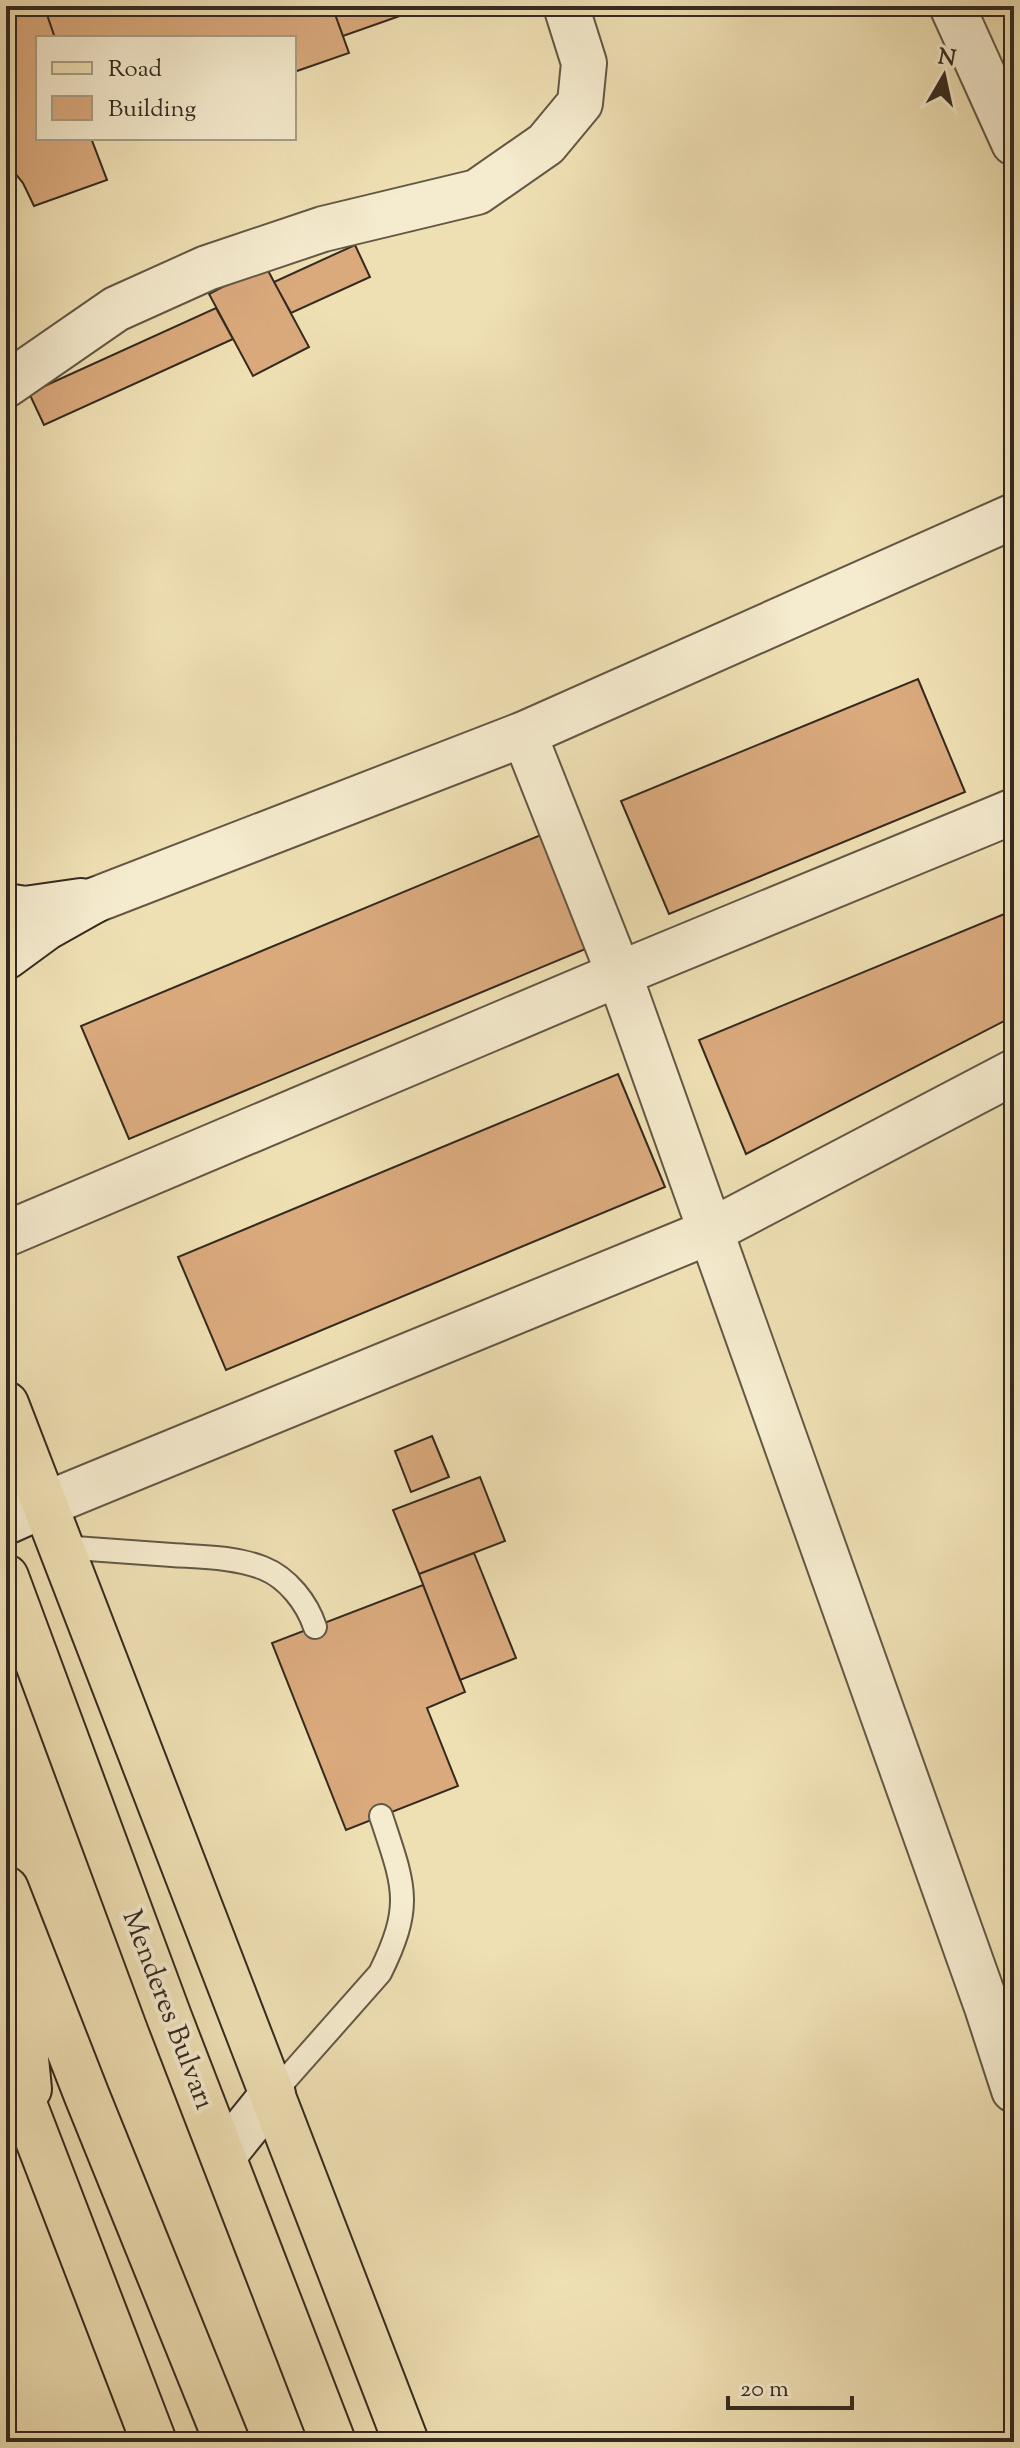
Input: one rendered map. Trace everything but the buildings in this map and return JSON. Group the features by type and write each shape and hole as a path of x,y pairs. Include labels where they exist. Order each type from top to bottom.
{"main road":[{"path":"6,1404 25,1513 61,1547 406,2442"},
{"name":"Menderes Bulvarı","path":"6,1577 333,2442"},
{"path":"8,1895 32,2125"},
{"path":"8,1895 227,2442"},
{"path":"6,2057 154,2442"}],"street":[{"path":"6,385 116,309 207,268 323,229 477,192 546,144 580,103 584,63 566,6"},
{"path":"952,6 1014,143"},
{"path":"6,957 47,927 95,900 524,734 1014,516"},
{"path":"524,734 619,974 982,1992 1014,2090"},
{"path":"6,1234 619,974 1014,811"},
{"path":"6,906 25,909 95,900"},
{"path":"25,1513 709,1232 1014,1072"},
{"path":"223,2156 273,2094"}],"lane":[{"path":"61,1547 207,1557 266,1569 290,1586 309,1608 315,1627"},
{"path":"273,2094 380,1973 389,1954 404,1906 402,1877 381,1816"}]}
